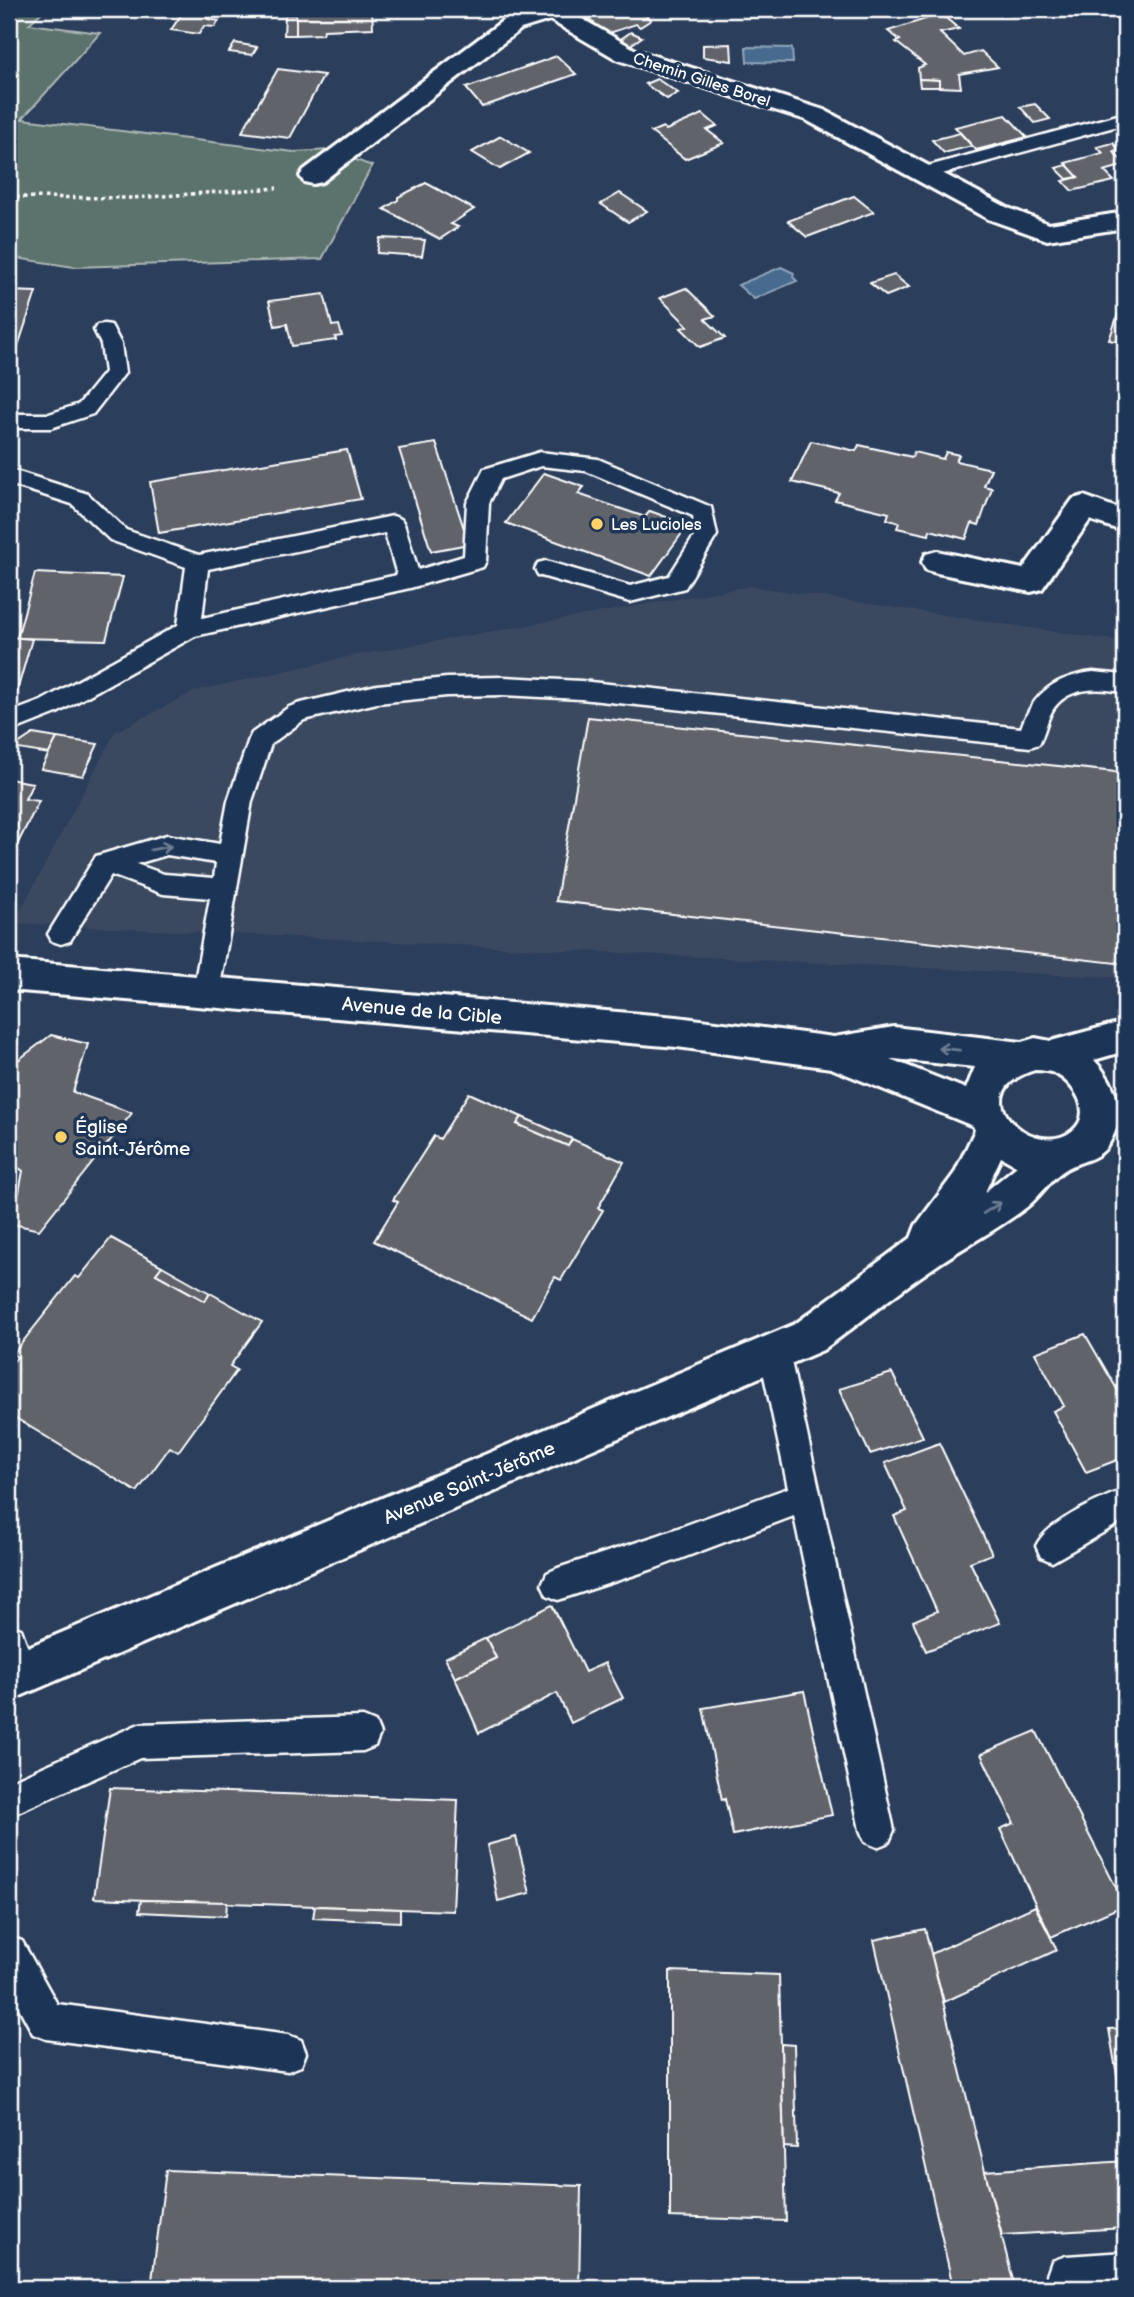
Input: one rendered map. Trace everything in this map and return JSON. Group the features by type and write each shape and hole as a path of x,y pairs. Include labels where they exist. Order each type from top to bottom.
{"street":[{"name":"Chemin Gilles Borel","path":"313,176 513,24 553,10 627,55 815,115 998,213 1047,232 1125,220"},
{"path":"937,562 1031,582 1084,506 1125,522"},
{"name":"Avenue de la Cible","path":"9,975 677,1032 834,1054 989,1122"},
{"path":"1035,1056 1071,1064 1086,1076 1097,1091 1102,1108 1112,1118 1083,1146 1069,1153 1037,1154 1021,1149 989,1122 981,1099 983,1085 990,1072 1002,1062 1125,1036"},
{"name":"Avenue de la Cible","path":"834,1054 894,1043 1035,1056"},
{"name":"Avenue Saint-Jérôme","path":"914,1258 968,1186 989,1122"},
{"name":"Avenue Saint-Jérôme","path":"13,1664 809,1337 914,1258 1014,1194 1054,1155"}],"lane":[{"path":"924,173 1125,118"},
{"path":"9,421 51,421 86,410 115,373 111,344 104,330"},
{"path":"9,723 49,707 189,629 410,580 475,561 478,503 492,474 540,459 590,464 703,512 706,536 677,582 629,594 546,569"},
{"path":"9,476 80,499 118,536 198,563 393,524 410,580"},
{"path":"189,629 198,563"},
{"path":"206,992 240,801 261,739 297,713 377,694 447,687 581,690 1030,738 1045,702 1070,683 1117,681 1125,684"},
{"path":"61,934 105,863 167,845 230,855"},
{"path":"105,863 163,884 223,889"},
{"path":"774,1352 877,1830"},
{"path":"558,1584 656,1552 806,1496"},
{"path":"1052,1546 1094,1519 1125,1504"},
{"path":"9,1799 139,1741 363,1734"},
{"path":"9,1954 46,2021 288,2053"},
{"path":"1066,2275 1125,2271"}],"path":[{"path":"9,197 133,198 260,191 272,190 313,176"}],"shaded area":[{"path":"746,47 792,48 793,63 747,62"},
{"path":"781,267 794,273 793,277 797,281 754,299 738,285"},
{"path":"750,586 1125,642 1125,978 14,923 115,732 195,691 352,656"}],"green space":[{"path":"9,9 45,9 29,24 100,33 22,119 294,152 330,150 372,166 322,259 74,267 9,257"}],"building":[{"path":"185,9 215,9 208,19 219,21 215,27 204,26 199,34 171,30"},
{"path":"286,9 372,9 373,28 324,30 323,34 296,35 296,15 285,15"},
{"path":"601,9 638,9 651,20 640,27 636,24 606,34 584,14"},
{"path":"941,14 959,29 940,33 964,56 981,51 998,67 959,74 961,88 939,87 939,80 919,79 918,68 925,65 896,42 900,40 888,31"},
{"path":"285,15 296,15 296,35 284,35"},
{"path":"631,32 642,37 626,48 615,43"},
{"path":"235,43 257,47 252,55 229,52"},
{"path":"731,44 732,61 703,57 703,45"},
{"path":"557,56 576,74 482,107 466,88"},
{"path":"278,69 324,75 290,138 242,132"},
{"path":"657,79 678,93 667,99 645,84"},
{"path":"919,79 939,80 939,87 920,87"},
{"path":"1035,104 1050,119 1035,123 1020,107"},
{"path":"703,114 717,126 707,130 724,143 685,159 651,132 663,127 666,130"},
{"path":"1006,115 1027,137 976,150 955,127"},
{"path":"960,133 972,146 944,153 932,140"},
{"path":"501,136 529,153 500,169 472,152"},
{"path":"1113,143 1120,150 1114,152 1125,165 1104,171 1114,181 1072,191 1063,181 1078,177 1065,163 1103,153 1097,147"},
{"path":"1067,165 1078,177 1067,179 1056,168"},
{"path":"426,183 474,209 451,224 458,227 440,239 384,209 398,200 398,197"},
{"path":"620,193 647,211 628,222 601,204"},
{"path":"854,196 874,212 807,237 788,221"},
{"path":"380,238 425,240 422,256 377,253"},
{"path":"894,275 909,287 886,296 870,283"},
{"path":"686,288 715,316 705,319 725,338 700,347 681,328 688,326 660,298"},
{"path":"9,291 36,292 15,355 9,354"},
{"path":"324,294 332,326 339,325 342,336 335,337 336,340 292,346 287,324 275,326 269,301"},
{"path":"1122,303 1125,304 1125,343 1109,340"},
{"path":"811,441 856,451 859,445 912,457 914,452 943,459 946,452 959,455 956,461 991,469 984,486 992,488 979,525 972,523 966,539 930,530 929,535 897,528 899,523 887,519 889,513 835,500 839,493 792,482"},
{"path":"436,443 469,544 431,551 399,449"},
{"path":"347,450 361,499 159,533 150,482"},
{"name":"Les Lucioles","path":"544,473 584,487 578,494 645,517 650,511 688,525 651,576 506,523"},
{"path":"35,573 123,577 106,640 17,638"},
{"path":"9,637 32,639 15,698 9,698"},
{"path":"588,717 1125,773 1125,964 556,901"},
{"path":"33,734 57,738 49,754 12,748"},
{"path":"57,738 98,744 83,776 41,769"},
{"path":"9,779 33,783 25,799 39,801 9,861"},
{"name":"Église Saint-Jérôme","path":"51,1035 88,1044 73,1092 132,1113 39,1230 13,1224 23,1171 9,1161 9,1067"},
{"path":"469,1093 522,1117 517,1124 568,1146 572,1139 624,1162 598,1208 603,1210 561,1280 555,1277 532,1318 374,1241 398,1202 393,1200 434,1136 440,1139"},
{"path":"522,1117 572,1139 568,1146 517,1124"},
{"path":"111,1238 162,1266 156,1274 205,1301 210,1293 262,1322 230,1366 237,1370 178,1452 170,1447 137,1492 9,1414 9,1367 17,1357 13,1354 75,1276 79,1278"},
{"path":"162,1266 210,1293 205,1301 156,1274"},
{"path":"1085,1334 1125,1403 1125,1457 1086,1472 1053,1411 1064,1406 1035,1353"},
{"path":"892,1373 923,1437 870,1454 839,1389"},
{"path":"939,1443 992,1554 970,1562 1000,1623 926,1651 913,1621 937,1611 894,1516 907,1511 885,1463"},
{"path":"552,1605 585,1672 605,1663 623,1698 571,1723 557,1693 479,1733 455,1678 496,1658 486,1638"},
{"path":"486,1638 496,1658 455,1678 445,1658"},
{"path":"804,1691 832,1815 733,1835 725,1799 722,1800 703,1708"},
{"path":"1036,1731 1125,1905 1051,1937 1000,1829 1014,1823 981,1754"},
{"path":"110,1788 458,1800 453,1911 94,1898"},
{"path":"516,1837 530,1893 498,1901 487,1845"},
{"path":"141,1900 227,1902 226,1916 139,1912"},
{"path":"315,1906 400,1909 400,1922 313,1918"},
{"path":"1035,1906 1057,1950 944,2002 931,1954"},
{"path":"925,1929 1015,2288 948,2288 952,2282 874,1940"},
{"path":"670,1971 779,1975 786,2221 670,2217"},
{"path":"1125,2028 1125,2063 1115,2064 1109,2029"},
{"path":"781,2044 794,2045 797,2148 784,2147"},
{"path":"1125,2063 1125,2120 1115,2064"},
{"path":"1125,2161 1125,2228 1002,2235 985,2171"},
{"path":"166,2170 581,2186 579,2288 151,2288"}],"place":[{"name":"Les Lucioles","path":"597,524"},
{"name":"Église Saint-Jérôme","path":"61,1137"}]}
